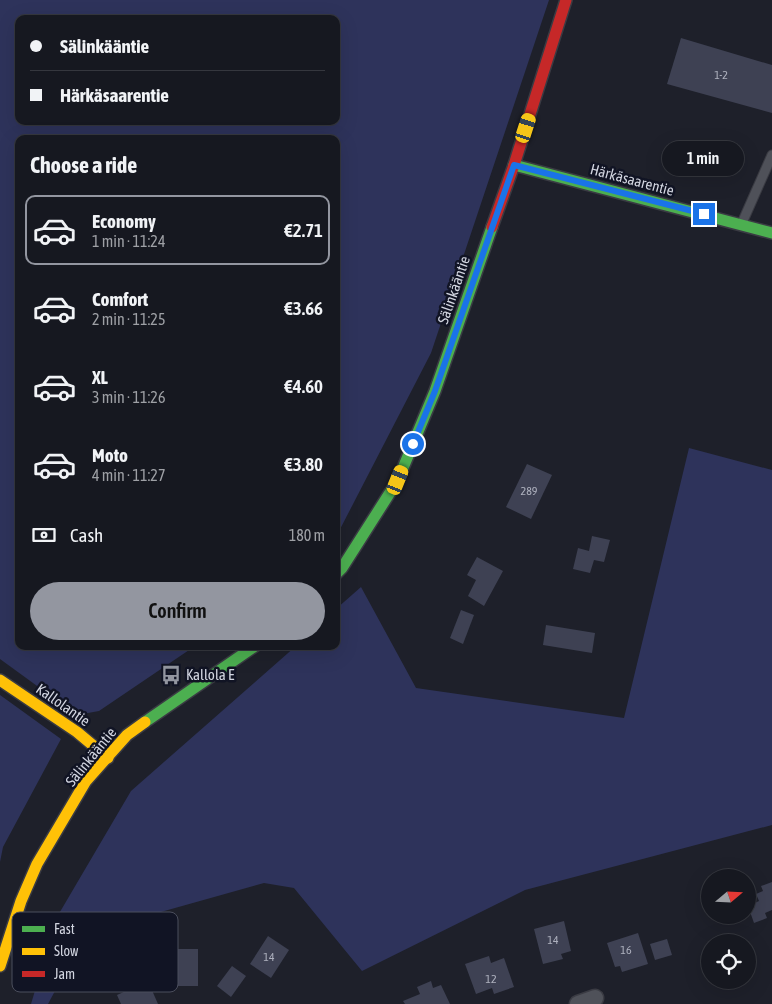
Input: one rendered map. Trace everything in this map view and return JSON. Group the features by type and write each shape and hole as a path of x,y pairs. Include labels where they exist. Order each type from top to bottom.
{"street":[{"name":"Sälinkääntie","path":"340,570 398,480 435,391 514,165 566,0"},
{"name":"Härkäsaarentie","path":"514,165 772,233"},
{"name":"Sälinkääntie","path":"17,912 37,864 86,781 127,735 249,650"},
{"name":"Kallolantie","path":"0,680 77,732 108,758"},
{"name":"Sälinkääntie","path":"0,966 12,929"},
{"path":"578,1004 595,998"}],"lane":[{"path":"741,224 772,155"}],"shaded area":[{"path":"0,0 549,0 431,353 340,529 340,135 15,135 15,650 189,650 99,711 77,715 0,659"},
{"path":"689,448 772,470 772,825 525,890 362,971 294,888 264,883 161,912 60,912 131,791 291,650 340,650 340,605 361,587 416,688 624,718"},
{"path":"0,695 61,739 3,847 0,862"},
{"path":"35,992 54,992 48,1004 31,1004"}],"building":[{"path":"681,38 772,65 772,113 667,84"},
{"path":"527,464 552,475 531,519 506,507"},
{"path":"592,536 610,540 604,562 594,560 590,573 573,569 578,548 589,551"},
{"path":"477,557 503,571 484,606 468,596 476,580 467,575"},
{"path":"461,610 474,615 463,644 450,638"},
{"path":"546,625 595,633 592,653 543,645"},
{"path":"772,882 772,910 765,913 767,918 756,922 756,902 759,901 756,894 763,891 761,886"},
{"path":"564,921 571,951 561,954 563,959 543,964 534,929"},
{"path":"638,933 648,964 622,972 620,966 615,967 607,943"},
{"path":"268,936 289,950 271,978 250,964"},
{"path":"667,939 672,955 655,960 650,944"},
{"path":"178,949 198,949 198,986 178,986"},
{"path":"489,956 491,963 504,958 514,987 494,994 492,988 476,994 465,964"},
{"path":"232,966 246,976 231,997 217,986"},
{"path":"431,981 433,988 441,985 450,1004 405,1004 403,1001 420,994 417,987"},
{"path":"124,992 153,992 158,1004 121,1004 117,995"}],"traffic: fast":[{"path":"514,165 772,233"},
{"path":"340,570 398,480 435,391 492,227"},
{"path":"145,722 249,650"}],"traffic: slow":[{"path":"0,680 77,732 108,758"},
{"path":"17,912 37,864 86,781 127,735 145,722"},
{"path":"0,966 12,929"}],"traffic: jam":[{"path":"492,227 514,165 566,0"}],"place":[{"name":"Kallola E","path":"171,675"}],"route":[{"path":"413,444 435,391 514,165 704,214"}]}
